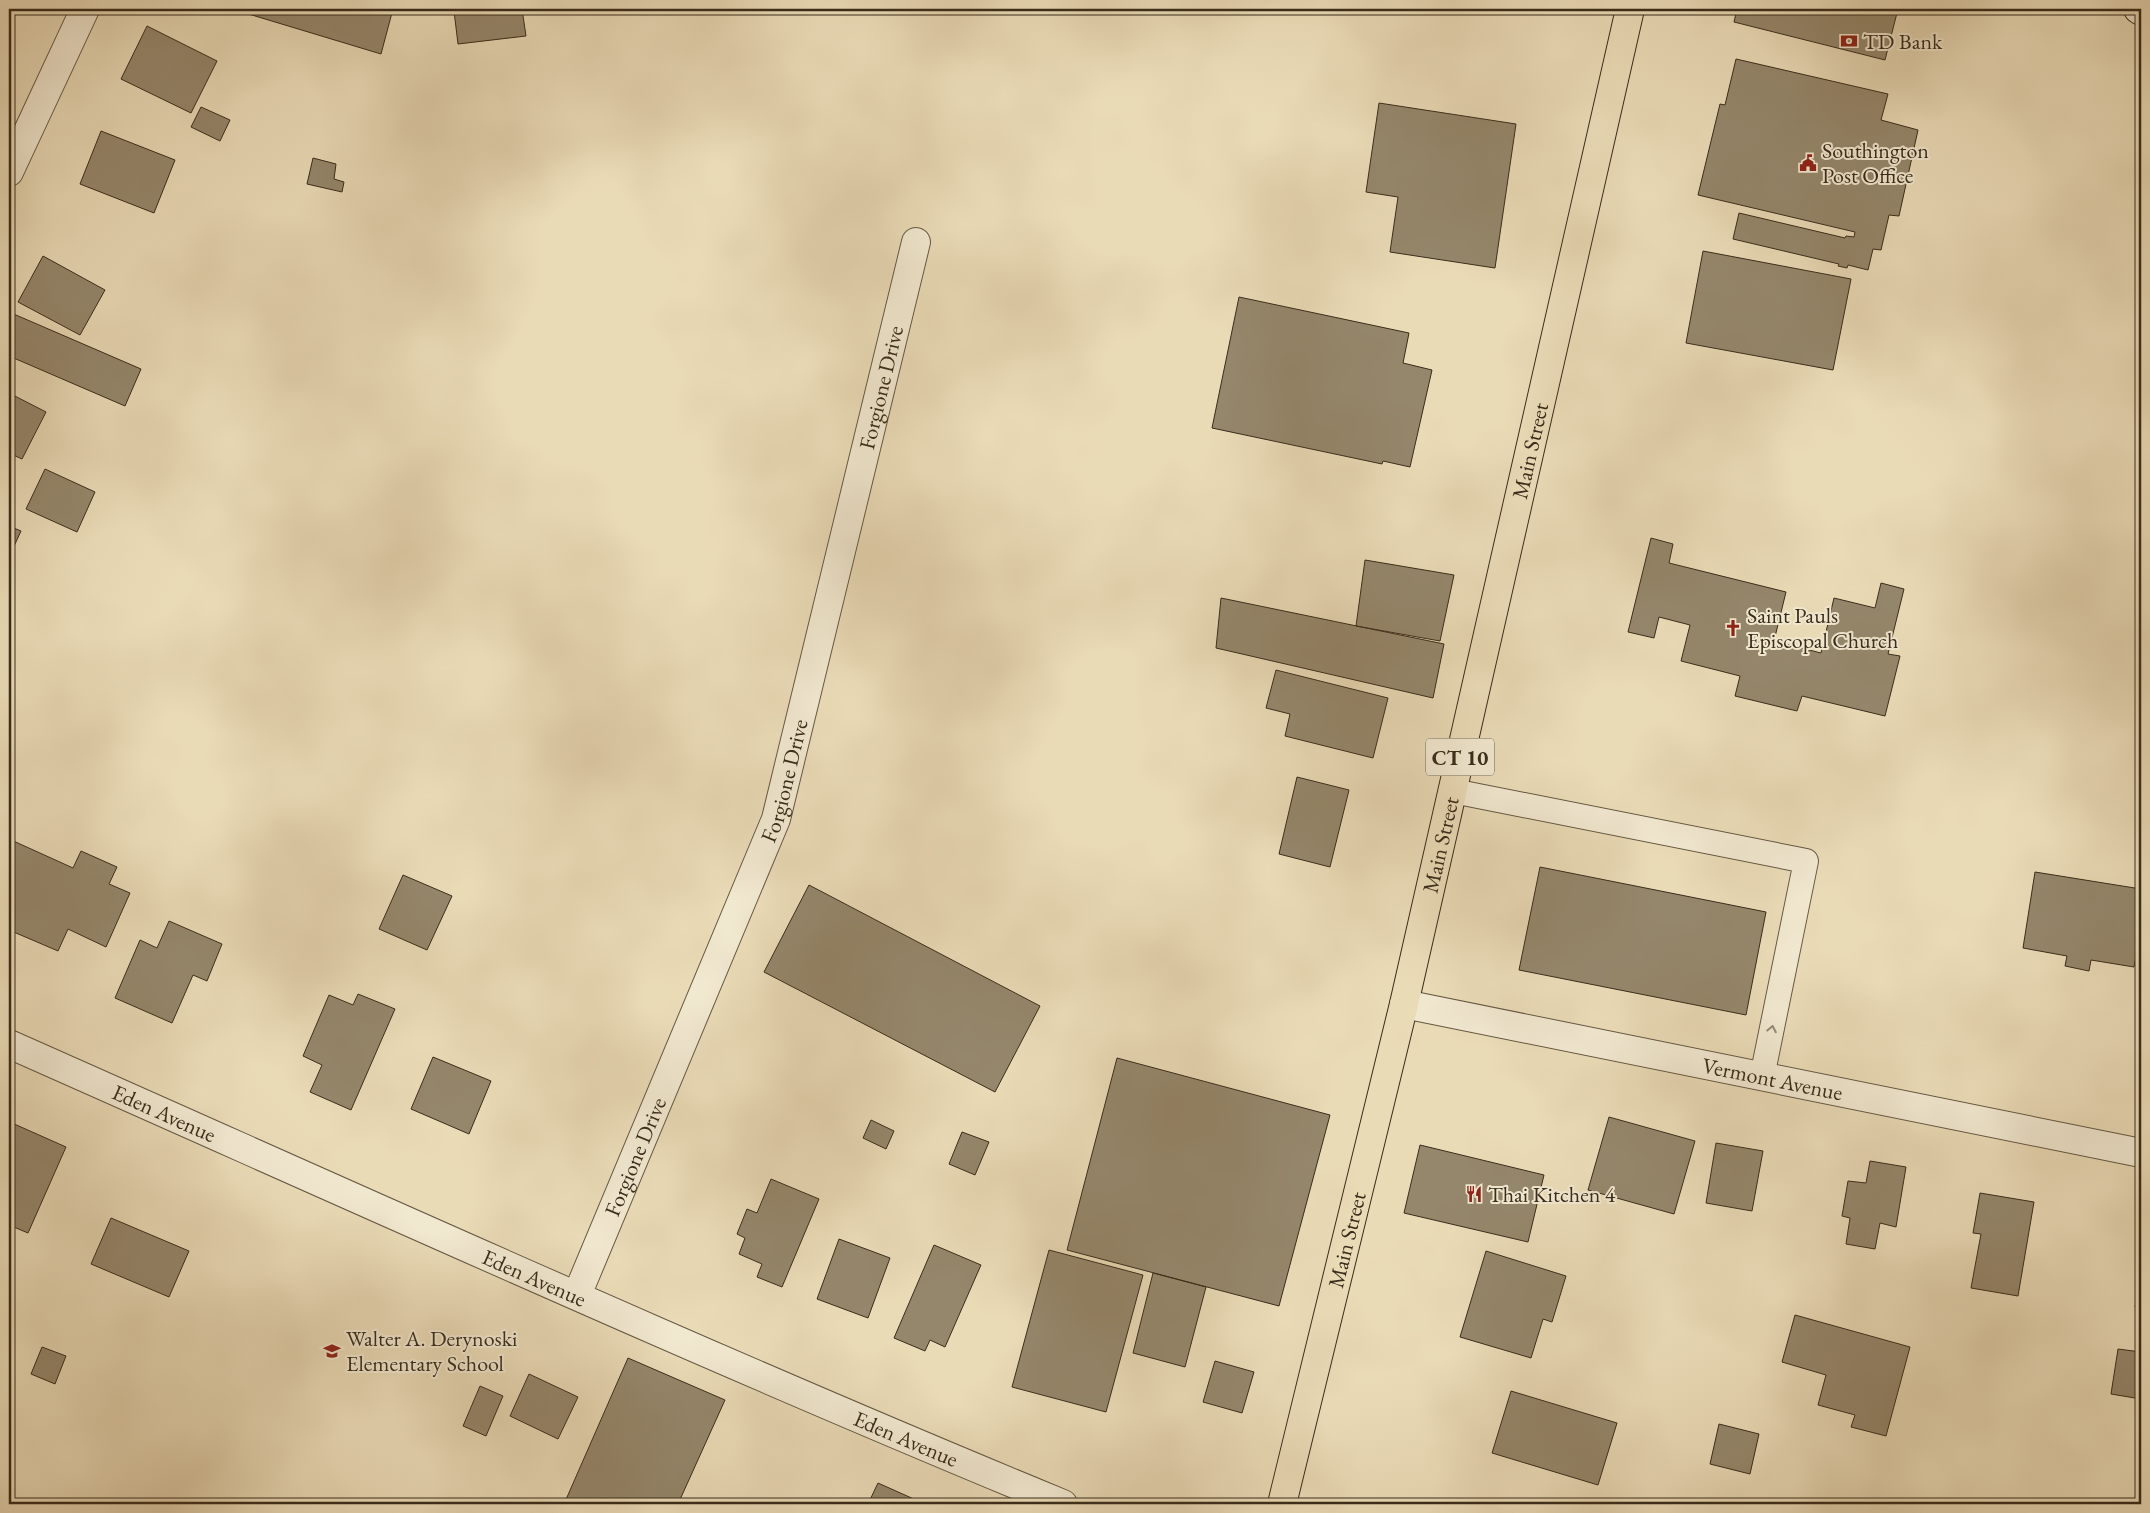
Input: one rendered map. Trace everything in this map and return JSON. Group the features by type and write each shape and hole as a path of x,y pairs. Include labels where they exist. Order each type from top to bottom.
{"highway":[{"name":"Main Street","path":"1282,1504 1404,1004 1630,9"}],"street":[{"path":"9,172 85,9"},
{"name":"Forgione Drive","path":"576,1295 776,819 916,242"},
{"name":"Vermont Avenue","path":"1404,1004 2141,1152"},
{"name":"Eden Avenue","path":"9,1044 576,1295 952,1458 1063,1504"}],"lane":[{"path":"1453,791 1806,861 1762,1077"}],"building":[{"path":"232,9 393,9 381,54"},
{"path":"460,9 522,9 526,36 458,44 454,11 460,11"},
{"name":"TD Bank","path":"1737,9 1898,9 1885,60 1734,22"},
{"path":"147,26 217,61 191,113 121,79"},
{"name":"Southington Post Office","path":"1736,59 1888,94 1881,120 1918,130 1899,216 1889,215 1881,250 1873,249 1868,270 1848,265 1847,268 1838,266 1839,264 1733,239 1739,213 1845,238 1846,236 1854,237 1855,232 1698,195 1720,104 1725,105"},
{"path":"1379,103 1516,124 1495,268 1390,252 1398,197 1366,192"},
{"path":"201,107 230,120 220,141 191,127"},
{"path":"101,131 175,160 154,213 80,184"},
{"path":"313,158 336,164 334,179 344,182 342,192 307,184"},
{"path":"1703,251 1851,279 1833,370 1686,343"},
{"path":"43,256 105,290 80,335 18,302"},
{"path":"1239,297 1409,333 1403,363 1432,370 1410,467 1383,461 1382,464 1212,428"},
{"path":"9,312 141,369 125,406 9,356"},
{"path":"9,393 46,412 22,459 9,453"},
{"path":"45,469 95,492 77,532 26,509"},
{"path":"9,526 21,531 9,557"},
{"name":"Saint Pauls Episcopal Church","path":"1651,538 1673,544 1669,563 1786,592 1774,641 1821,653 1834,598 1875,608 1881,583 1904,589 1888,654 1900,656 1885,716 1802,696 1797,711 1735,696 1740,676 1681,661 1690,625 1659,617 1654,638 1628,632"},
{"path":"1365,560 1454,575 1440,641 1356,626"},
{"path":"1221,598 1444,644 1433,698 1216,648"},
{"path":"1276,670 1388,698 1373,758 1285,736 1290,714 1266,708"},
{"path":"1297,777 1349,790 1330,867 1279,854"},
{"path":"9,839 73,868 81,851 117,867 109,884 130,893 106,947 68,929 58,951 9,930"},
{"path":"1540,867 1766,912 1746,1015 1519,970"},
{"path":"2035,872 2141,889 2141,927 2134,967 2091,960 2089,971 2065,966 2067,956 2023,948"},
{"path":"403,875 452,896 427,950 379,929"},
{"path":"809,885 1040,1006 995,1092 764,972"},
{"path":"169,921 222,944 207,981 193,975 172,1023 115,998 140,940 157,948"},
{"path":"358,994 395,1009 351,1110 310,1092 322,1065 303,1056 329,995 353,1005"},
{"path":"433,1057 491,1081 469,1134 411,1109"},
{"path":"1117,1058 1330,1115 1279,1306 1067,1250"},
{"path":"1609,1117 1695,1141 1674,1214 1588,1190"},
{"path":"871,1120 894,1131 886,1149 863,1138"},
{"path":"12,1123 66,1147 28,1233 9,1225 9,1207 12,1199 9,1197 9,1130"},
{"path":"962,1132 989,1142 975,1175 949,1164"},
{"path":"1716,1143 1763,1151 1752,1211 1706,1203"},
{"name":"Thai Kitchen 4","path":"1420,1145 1544,1175 1528,1242 1404,1213"},
{"path":"1870,1161 1906,1167 1896,1227 1880,1223 1875,1249 1846,1244 1850,1218 1842,1216 1848,1181 1866,1183"},
{"path":"771,1179 819,1199 782,1287 757,1277 762,1264 739,1254 745,1238 737,1234 747,1209 757,1213"},
{"path":"1980,1193 2034,1202 2018,1296 1971,1288 1981,1234 1973,1233"},
{"path":"111,1218 189,1251 169,1297 91,1264"},
{"path":"839,1239 890,1258 868,1318 817,1299"},
{"path":"934,1245 981,1265 945,1347 930,1340 925,1351 894,1338"},
{"path":"1049,1250 1143,1275 1106,1412 1012,1387"},
{"path":"1486,1251 1566,1276 1552,1322 1543,1319 1531,1358 1460,1337"},
{"path":"1153,1273 1206,1287 1185,1367 1133,1353"},
{"path":"2141,1274 2141,1309 2135,1307"},
{"path":"1795,1315 1910,1347 1886,1436 1851,1427 1855,1415 1818,1405 1826,1375 1782,1362"},
{"path":"42,1347 66,1356 55,1384 31,1374"},
{"path":"2118,1349 2141,1352 2141,1399 2111,1394"},
{"path":"628,1358 725,1400 678,1504 564,1504"},
{"path":"1215,1361 1254,1372 1242,1413 1203,1402"},
{"path":"529,1374 578,1397 558,1439 510,1416"},
{"path":"480,1386 503,1396 486,1436 463,1426"},
{"path":"1511,1391 1617,1423 1598,1485 1492,1453"},
{"path":"1719,1424 1759,1434 1750,1474 1710,1464"},
{"path":"878,1483 925,1504 868,1504"}],"place":[{"name":"TD Bank","path":"1849,41"},
{"name":"Southington Post Office","path":"1808,163"},
{"name":"Saint Pauls Episcopal Church","path":"1733,628"},
{"name":"Thai Kitchen 4","path":"1474,1194"},
{"name":"Walter A. Derynoski Elementary School","path":"332,1351"}]}
